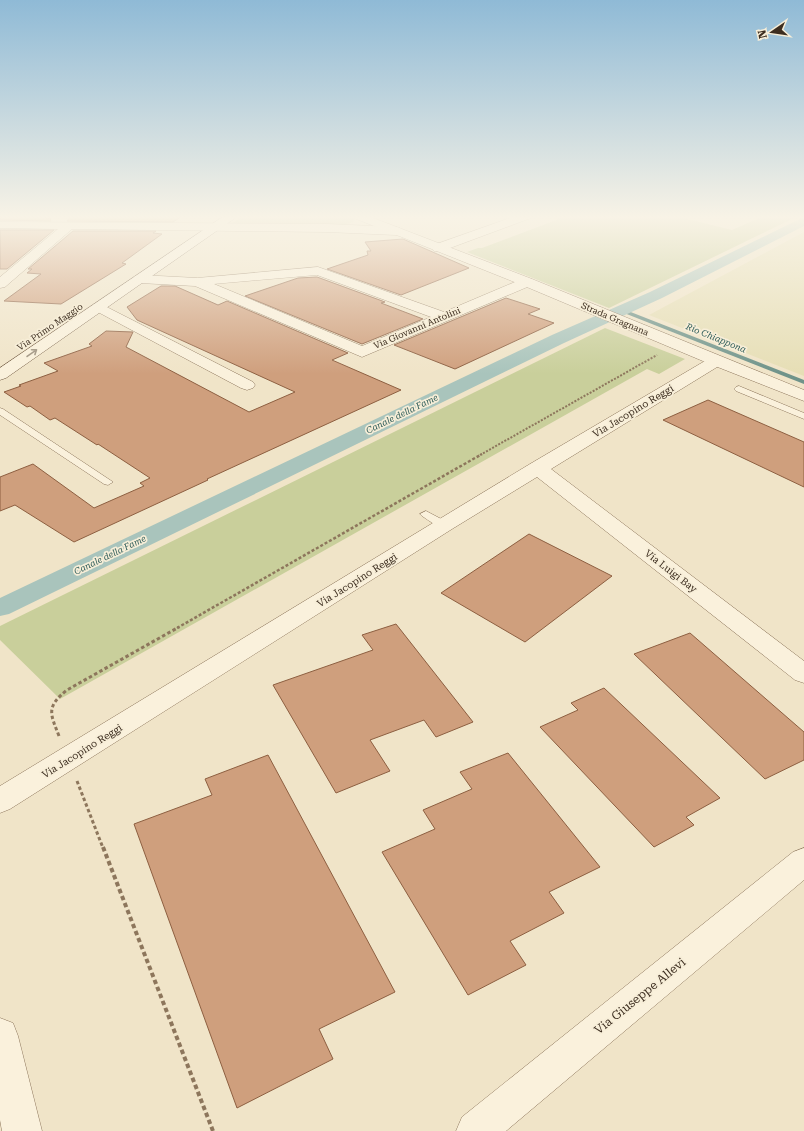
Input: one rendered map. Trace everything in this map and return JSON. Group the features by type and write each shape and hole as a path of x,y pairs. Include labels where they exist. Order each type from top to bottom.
{"street":[{"path":"0,284 18,269"},
{"name":"Via Primo Maggio","path":"0,360 142,269"},
{"name":"Via Primo Maggio","path":"0,376 153,269"},
{"name":"Strada Gragnana","path":"492,269 804,396"},
{"path":"140,279 197,282 318,270 444,317"},
{"name":"Via Giovanni Antolini","path":"197,282 362,352 527,282"},
{"name":"Via Primo Maggio","path":"99,307 247,385"},
{"name":"Via Jacopino Reggi","path":"0,801 69,759 435,520 537,468 716,361"},
{"name":"Via Luigi Bay","path":"537,468 804,674"},
{"name":"Via Giuseppe Allevi","path":"476,1131 804,861"},
{"path":"0,1036 22,1131"}],"lane":[{"path":"739,389 804,416"},
{"path":"0,411 108,482"}],"path":[{"path":"213,1131 50,713 50,707 56,698 659,354"}],"shaded area":[{"path":"735,269 804,269 804,376 649,315"}],"green space":[{"path":"510,269 690,269 609,308"},
{"path":"605,328 685,359 659,374 647,369 60,699 0,640 0,626"}],"building":[{"path":"28,269 118,269 61,304 4,301 41,274 27,273 32,269"},
{"path":"328,269 467,269 401,295"},
{"path":"317,277 385,302 381,303 423,319 362,344 245,296 298,278"},
{"path":"161,286 175,286 218,305 227,301 348,353 332,360 401,390 74,542 15,505 0,511 0,477 33,464 94,508 144,486 140,483 150,478 55,418 50,420 30,406 27,407 4,392 58,371 44,363 92,346 89,344 106,331 133,332 126,347 249,412 295,392 137,320 127,307"},
{"path":"506,298 540,309 528,314 554,323 455,369 394,345"},
{"path":"708,400 804,442 804,487 663,420"},
{"path":"529,534 612,576 525,642 441,593"},
{"path":"396,624 473,722 436,737 424,720 370,740 390,771 336,793 273,685 373,650 362,635"},
{"path":"690,633 804,732 804,760 765,779 634,654"},
{"path":"604,688 720,798 686,817 694,825 654,847 540,727 578,710 571,703"},
{"path":"508,753 600,867 549,892 564,913 510,941 526,965 468,995 382,852 435,829 423,810 472,789 460,772"},
{"path":"268,755 395,992 319,1029 333,1059 237,1108 134,824 212,795 205,779"}],"waterway":[{"name":"Canale della Fame","path":"0,608 558,339 656,295 708,269"},
{"name":"Rio Chiappona","path":"621,310 804,382"}]}
